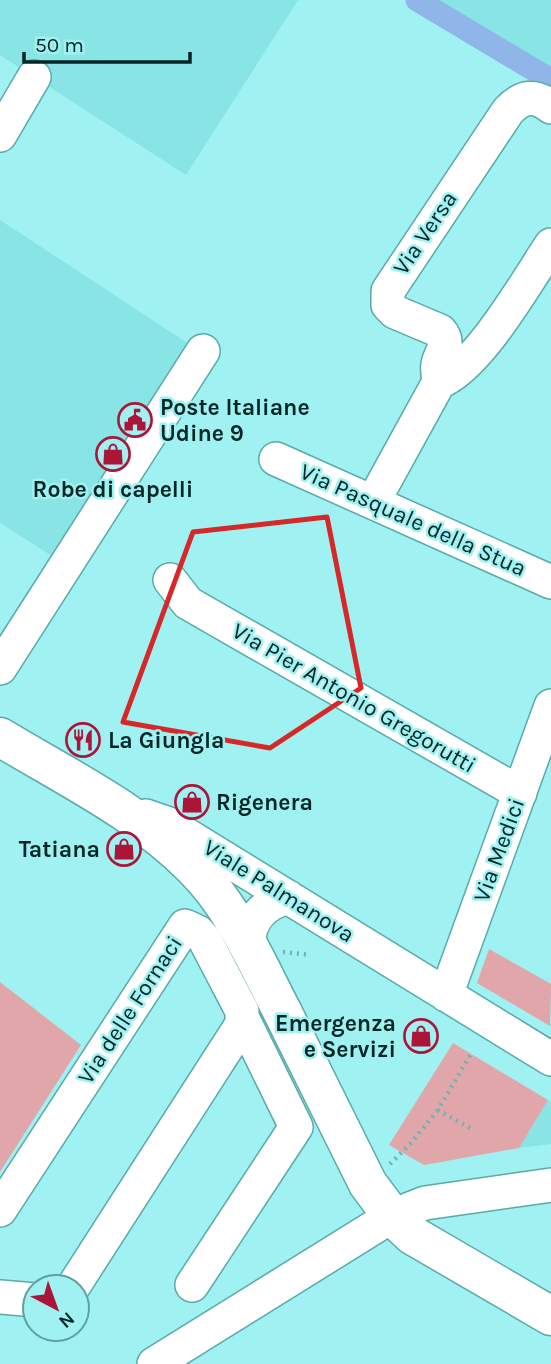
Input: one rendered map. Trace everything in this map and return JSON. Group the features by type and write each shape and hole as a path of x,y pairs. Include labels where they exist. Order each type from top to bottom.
{"main road":[{"name":"Viale Palmanova","path":"0,737 114,805"},
{"path":"114,805 150,830 196,869 211,887 249,947 369,1184 392,1216 412,1235 551,1316"}],"street":[{"path":"0,135 34,77"},
{"name":"Via Versa","path":"373,502 439,382 438,362 446,344 440,331 395,312 388,305 388,291 508,111 519,101 535,97 551,107"},
{"name":"Via Versa","path":"439,382 461,369 480,348 551,245"},
{"path":"0,667 203,351"},
{"name":"Via Pasquale della Stua","path":"276,458 551,582"},
{"name":"Via Pier Antonio Gregorutti","path":"179,591 520,793"},
{"name":"Via Medici","path":"446,995 551,706"},
{"name":"Viale Palmanova","path":"114,805 169,824 550,1057"},
{"path":"249,947 250,928 255,918 274,901 288,897"},
{"name":"Via delle Fornaci","path":"0,1210 185,926 198,932 205,940 242,1011 243,1019"},
{"path":"192,1285 296,1127 243,1019"},
{"path":"82,1273 240,1028 243,1019"},
{"path":"154,1364 392,1216 425,1203 551,1185"},
{"path":"0,1297 21,1299"}],"path":[{"path":"410,1144 438,1110 472,1052"},
{"path":"438,1110 470,1128"}],"highlighted area":[{"path":"327,517 361,688 270,748 123,722 193,532"}],"shaded area":[{"path":"0,0 298,0 186,175 0,55"},
{"path":"427,0 551,0 551,74"},
{"path":"0,220 192,346 57,559 0,523"},
{"path":"489,949 551,984 550,1026 477,983"},
{"path":"0,982 81,1045 0,1172"},
{"path":"453,1043 548,1100 519,1148 424,1165 389,1145"},
{"path":"548,1100 551,1102 551,1144 519,1148"}],"waterway":[{"path":"417,0 551,80"}],"place":[{"name":"Poste Italiane Udine 9","path":"135,420"},
{"name":"Robe di capelli","path":"113,454"},
{"name":"La Giungla","path":"83,740"},
{"name":"Rigenera","path":"192,802"},
{"name":"Tatiana","path":"124,849"},
{"name":"Emergenza e Servizi","path":"421,1036"}]}
